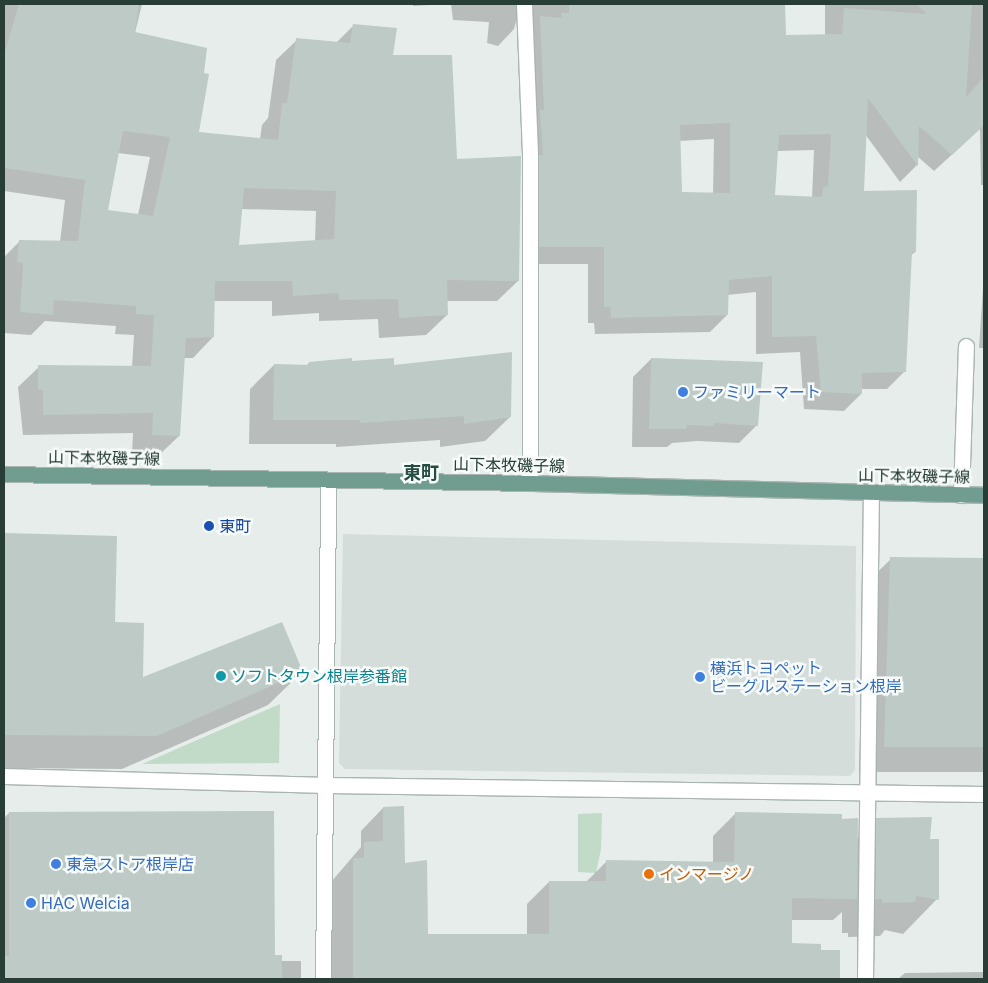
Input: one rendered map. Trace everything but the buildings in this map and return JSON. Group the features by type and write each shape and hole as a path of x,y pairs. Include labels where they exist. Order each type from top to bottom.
{"main road":[{"name":"山下本牧磯子線","path":"4,474 530,482 984,495"}],"street":[{"path":"524,4 531,183 530,482"},
{"path":"961,494 966,346"},
{"path":"323,979 327,785 328,480"},
{"path":"865,979 870,492"},
{"path":"4,776 327,785 867,794 984,794"}],"shaded area":[{"path":"343,534 856,546 855,770 850,776 345,769 339,763"}],"green space":[{"path":"280,704 279,763 142,764"},
{"path":"602,813 601,849 596,873 578,872 578,814"}],"place":[{"name":"ファミリーマート","path":"683,392"},
{"name":"東町","path":"209,526"},
{"name":"ソフトタウン根岸参番館","path":"221,676"},
{"name":"横浜トヨペット ビーグルステーション根岸","path":"700,677"},
{"name":"東急ストア根岸店","path":"56,864"},
{"name":"インマージノ","path":"649,874"},
{"name":"HAC Welcia","path":"31,903"}],"district":[{"name":"東町","path":"421,473"}]}
